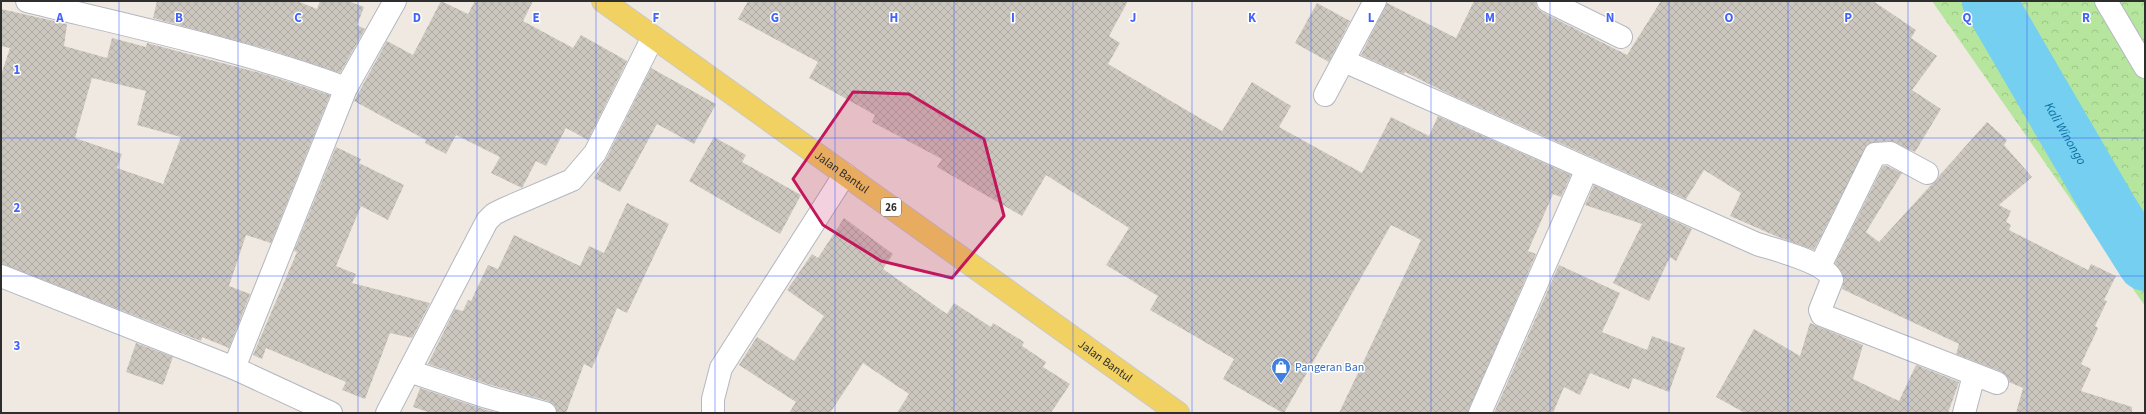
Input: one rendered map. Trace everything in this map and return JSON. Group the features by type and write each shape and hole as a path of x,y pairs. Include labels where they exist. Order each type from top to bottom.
{"main road":[{"name":"Jalan Bantul","path":"603,1 1178,413"}],"street":[{"path":"27,1 231,52 311,75 346,88"},
{"path":"234,368 346,88 395,1"},
{"path":"1326,95 1375,1"},
{"path":"1548,1 1621,37"},
{"path":"2106,1 2145,67"},
{"path":"387,413 487,221 494,214 504,209 572,180 587,165 595,153 653,37"},
{"path":"1344,61 1757,244 1820,266 1831,276 1832,280 1820,310 1822,315 1997,383"},
{"path":"1820,266 1875,154 1890,153 1927,173"},
{"path":"1480,413 1587,169"},
{"path":"711,411 716,384 721,368 845,174"},
{"path":"1,276 234,368 331,413"},
{"path":"409,371 487,398 545,413"},
{"path":"1964,413 1974,375"}],"highlighted area":[{"path":"853,92 909,94 984,139 1004,216 952,278 881,261 823,225 793,179"}],"green space":[{"path":"1932,1 2145,1 2145,306"}],"building":[{"path":"157,1 297,1 317,9 320,1 348,1 364,7 357,25 365,29 340,73 271,50 153,18"},
{"path":"441,1 468,14 475,1 533,1 523,21 573,48 581,35 627,61 588,140 566,128 546,166 536,161 522,188 491,173 500,157 456,135 446,154 425,143 426,140 354,101 387,41 413,55"},
{"path":"748,1 1128,1 1109,36 1120,43 1108,64 1222,131 1252,82 1291,106 1279,127 1362,173 1391,117 1429,136 1438,116 1571,175 1561,197 1553,194 1528,251 1536,254 1468,413 1339,413 1421,240 1391,225 1283,413 1223,379 1234,359 1150,310 1158,296 1106,265 1129,228 1046,175 1022,216 937,167 942,159 872,122 875,115 809,78 818,62 738,19"},
{"path":"1474,1 1536,1 1537,8 1542,12 1627,55 1661,1 1873,1 1916,30 1911,38 1937,56 1912,90 1941,109 1915,152 1890,141 1868,144 1814,250 1778,237 1730,216 1741,193 1704,170 1686,199 1449,94 1405,72 1404,74 1361,55 1387,3 1456,38"},
{"path":"1317,3 1350,21 1329,62 1295,43"},
{"path":"1,9 67,24 64,46 107,58 112,38 146,47 147,43 264,74 330,95 271,243 246,235 229,286 250,294 229,348 202,337 201,341 1,264 1,75 10,48 1,46","holes":["92,78 146,91 137,125 181,137 163,184 117,168 122,154 75,138"]},
{"path":"651,68 716,104 694,144 657,124 620,192 594,178 606,159"},
{"path":"1987,122 2007,140 2004,145 2032,177 1999,205 2011,211 2006,222 2011,225 2009,230 2088,270 2091,264 2116,276 2104,300 2107,301 2095,326 2098,328 2081,364 2091,369 2081,391 2132,407 2132,413 2016,413 2023,388 2009,382 2007,376 2002,372 1956,354 1959,344 1842,289 1844,279 1835,263 1883,166 1887,166 1902,173 1866,232 1879,242 1938,179"},
{"path":"714,137 746,155 742,162 801,195 780,234 689,181"},
{"path":"336,147 361,159 359,163 404,185 388,220 361,206 336,266 356,274 352,283 430,303 412,338 390,333 365,399 342,390 346,382 266,348 262,359 253,355 297,252 294,251"},
{"path":"1594,185 1692,229 1676,261 1670,257 1649,301 1613,283 1642,224 1585,205"},
{"path":"627,203 669,224 627,313 617,308 592,368 584,364 566,413 557,413 554,405 548,401 491,385 428,364 455,309 463,311 468,300 471,301 488,265 498,269 514,235 580,266 589,246 604,253"},
{"path":"844,218 893,254 883,269 947,314 954,303 991,327 993,323 1024,342 1022,346 1046,362 1043,367 1070,384 1051,413 897,413 909,394 863,363 830,413 789,413 796,402 739,365 757,337 794,361 824,316 787,290 812,254 818,258"},
{"path":"1559,265 1620,293 1602,332 1647,350 1652,336 1685,348 1669,392 1633,378 1629,389 1590,373 1580,395 1564,387 1553,413 1494,413"},
{"path":"1810,323 1863,345 1853,379 1899,401 1916,365 1959,382 1948,413 1745,413 1716,397 1754,329 1800,356"},
{"path":"136,343 173,357 163,385 126,372"},
{"path":"420,388 498,413 431,413 413,407"}],"waterway":[{"name":"Kali Winongo","path":"1989,1 2112,212 2145,264"}],"place":[{"name":"Pangeran Ban","path":"1281,384"}]}
